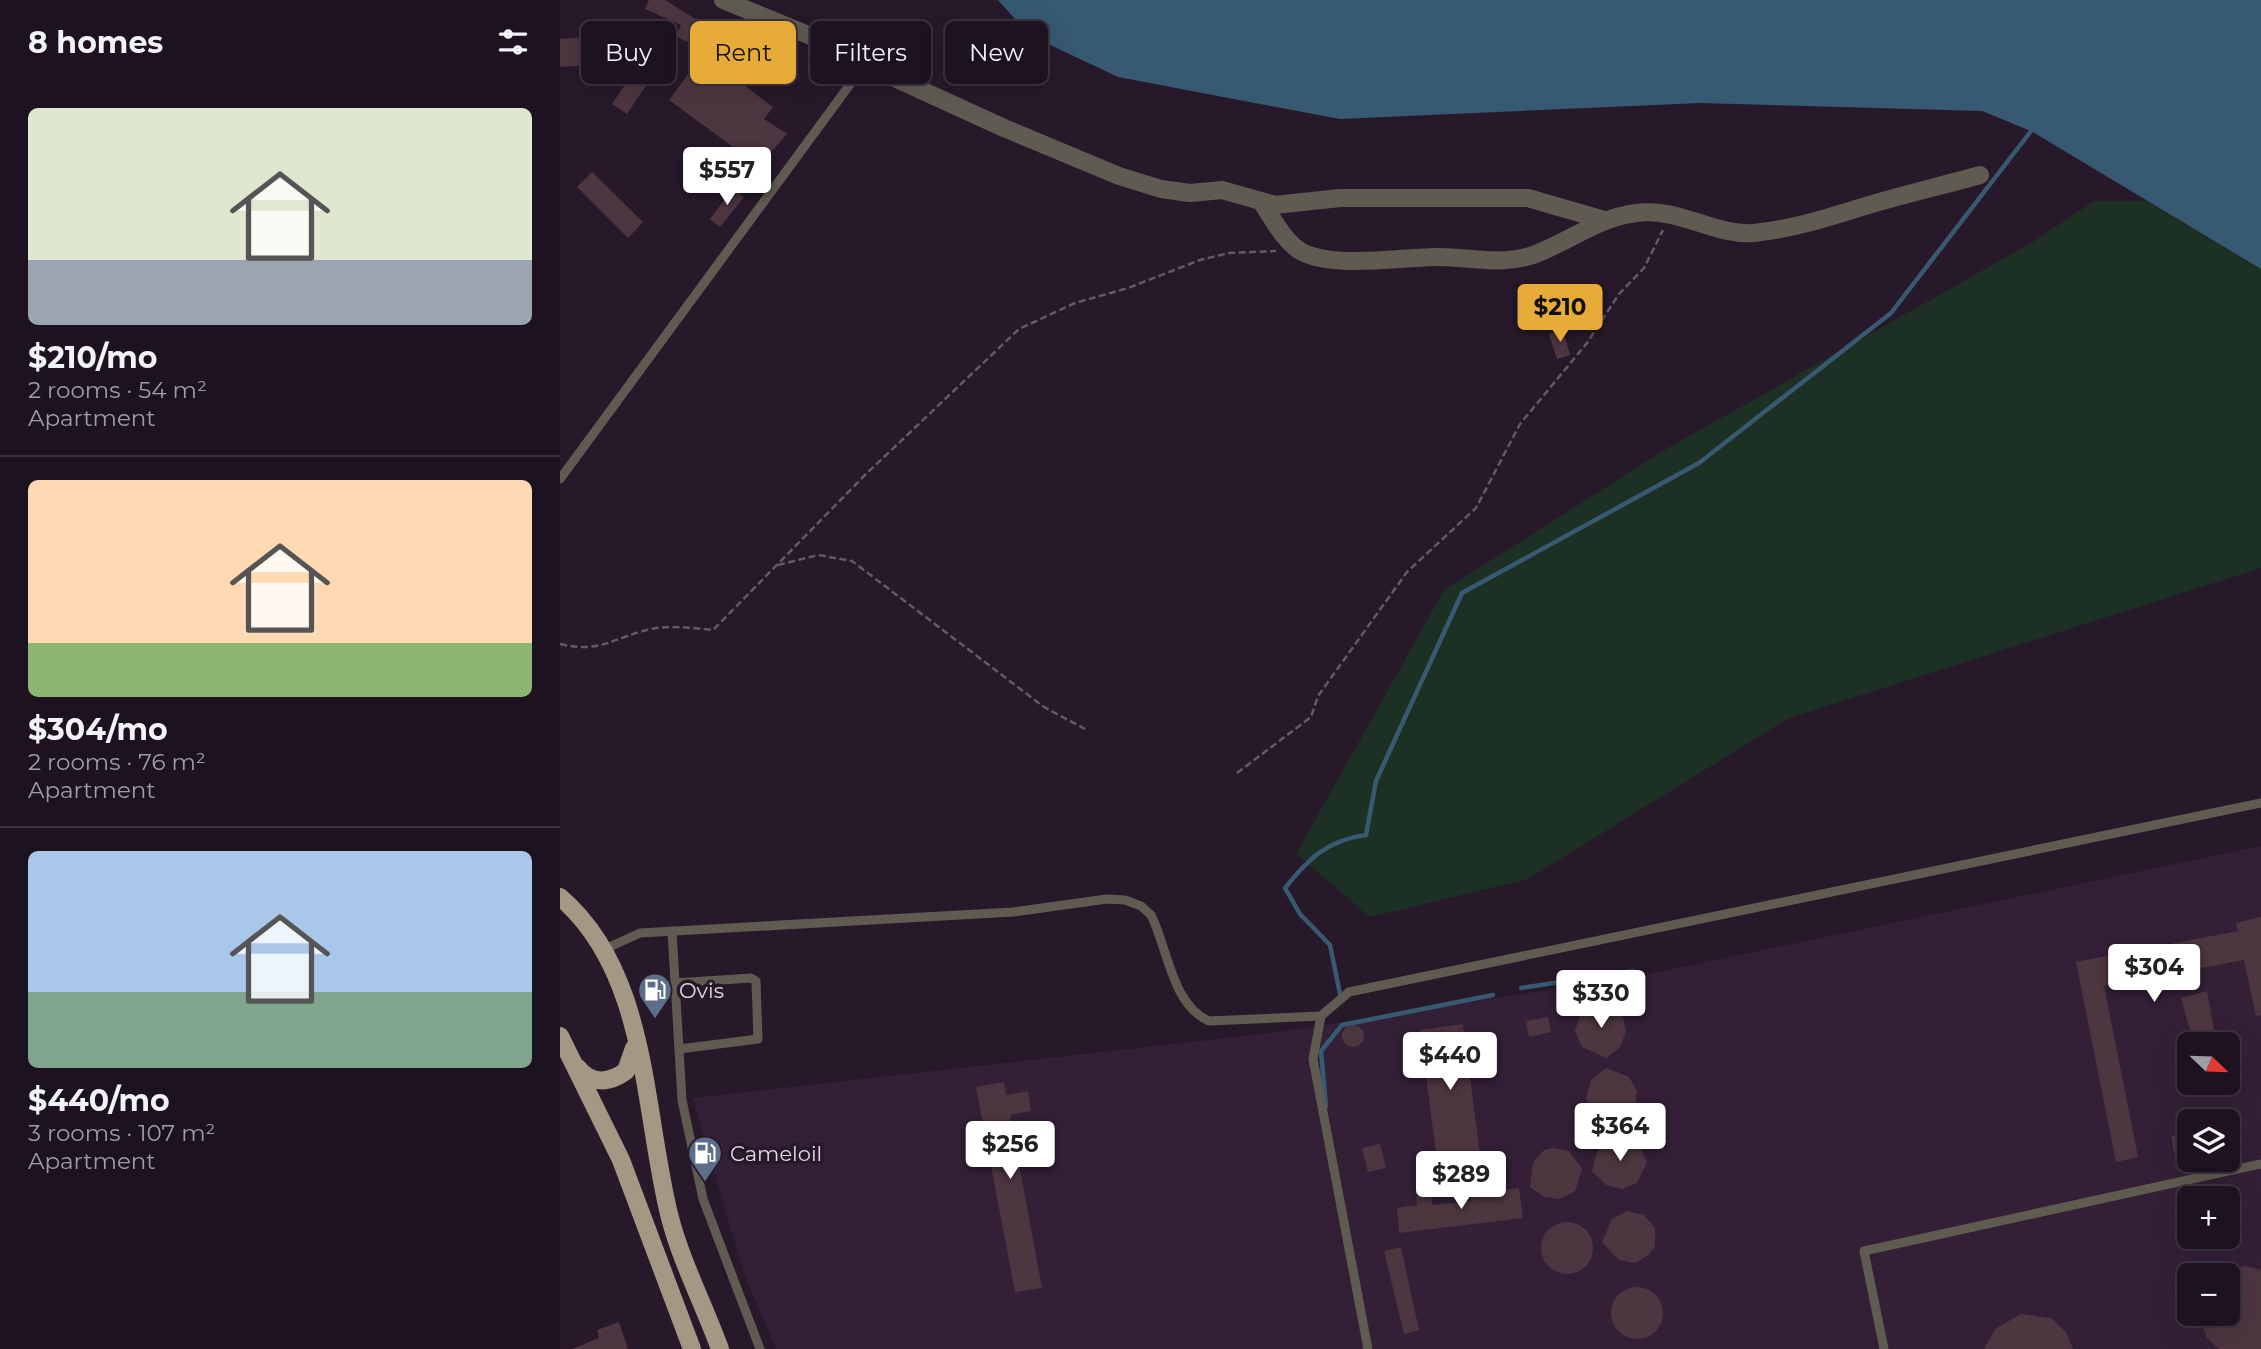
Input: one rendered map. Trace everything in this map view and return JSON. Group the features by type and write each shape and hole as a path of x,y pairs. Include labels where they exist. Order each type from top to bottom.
{"main road":[{"path":"560,897 579,913 605,949 628,1004 670,1216 720,1349"},
{"path":"560,1036 621,1160 692,1349"},
{"path":"573,1060 591,1079 600,1081 619,1077 631,1063 634,1038"}],"street":[{"path":"723,0 810,36"},
{"path":"908,84 1119,176 1161,189 1190,193 1229,191 1262,203 1340,198 1528,198 1604,220"},
{"path":"1262,203 1287,239 1300,251 1343,260 1442,257 1502,261 1531,255 1604,220 1637,212 1670,214 1732,233 1755,233 1815,222 1980,176"}],"lane":[{"path":"560,479 850,84"},
{"path":"1368,1349 1312,1059 1321,1016 1349,992 2261,803"},
{"path":"605,949 640,933 1013,912 1107,899 1125,900 1141,906 1151,915 1184,1001 1199,1016 1209,1020 1321,1016"},
{"path":"672,931 682,1100 703,1199 760,1349"},
{"path":"675,983 751,978 756,981 758,1039 679,1049"},
{"path":"1884,1349 1864,1251 2261,1164"}],"path":[{"path":"1237,773 1311,717 1318,696 1408,572 1475,508 1520,424 1587,343 1619,294 1644,268 1670,214"},
{"path":"560,644 596,648 650,629 674,626 713,630 969,374 1019,329 1033,320 1200,260 1229,253 1300,251"},
{"path":"777,565 818,555 852,561 1044,707 1086,729"}],"shaded area":[{"path":"2261,846 2261,1349 776,1349 744,1274 693,1098 1272,1033 1644,975"}],"green space":[{"path":"2094,201 2147,201 2261,269 2261,568 1789,718 1528,879 1370,917 1296,854 1444,590 1666,449 2031,243"}],"water":[{"path":"998,0 2261,0 2261,269 2031,131 1982,111 1700,103 1340,119 1118,77 1048,44 1048,21 1017,21"}],"building":[{"path":"649,0 665,0 697,20 690,21 687,42 676,36 681,25 676,21 645,9"},
{"path":"581,38 581,66 560,67 560,39"},
{"path":"690,72 690,84 743,84 773,107 764,119 787,134 754,172 744,161 748,158 669,100"},
{"path":"625,84 647,84 627,114 612,104"},
{"path":"592,172 643,222 628,238 577,187"},
{"path":"733,188 744,197 720,227 710,219"},
{"path":"1563,330 1570,355 1557,359 1549,334"},
{"path":"2261,917 2261,1015 2256,1016 2244,960 2104,986 2138,1157 2116,1162 2076,962 2238,931 2236,923"},
{"path":"2207,991 2215,1032 2190,1032 2181,998"},
{"path":"1603,1004 1623,1017 1626,1032 1620,1047 1606,1058 1582,1047 1575,1031 1580,1014 1587,1008"},
{"path":"1548,1017 1551,1032 1529,1037 1526,1021"},
{"path":"1463,1024 1480,1154 1437,1160 1420,1030"},
{"path":"1353,1025 1361,1028 1364,1036 1361,1044 1353,1047 1345,1044 1342,1036 1345,1028"},
{"path":"1606,1068 1629,1077 1637,1091 1635,1107 1616,1125 1592,1113 1586,1097 1591,1080"},
{"path":"1004,1082 1006,1095 1028,1091 1031,1111 1010,1115 1042,1288 1015,1292 976,1087"},
{"path":"1618,1135 1640,1147 1647,1162 1637,1183 1622,1189 1606,1185 1592,1171 1597,1152"},
{"path":"2177,1135 2177,1151 2174,1152 2171,1136"},
{"path":"1380,1144 1386,1168 1368,1172 1362,1148"},
{"path":"1552,1148 1569,1151 1582,1169 1575,1191 1560,1199 1544,1197 1530,1187 1533,1162 1544,1150"},
{"path":"1519,1188 1523,1218 1399,1233 1397,1208 1417,1205 1416,1196 1431,1194 1432,1205 1471,1201 1470,1194"},
{"path":"1627,1211 1644,1215 1655,1228 1655,1246 1650,1254 1635,1263 1619,1260 1602,1242 1612,1219"},
{"path":"1567,1222 1577,1224 1585,1230 1591,1238 1591,1258 1585,1266 1577,1272 1567,1274 1557,1272 1549,1266 1543,1258 1541,1248 1543,1238 1549,1230 1557,1224"},
{"path":"1401,1247 1419,1330 1404,1334 1384,1251"},
{"path":"2240,1267 2261,1270 2261,1349 2219,1349 2207,1338 2202,1326 2240,1326"},
{"path":"1637,1287 1647,1289 1655,1295 1661,1303 1661,1323 1655,1331 1647,1337 1637,1339 1627,1337 1619,1331 1613,1323 1611,1313 1613,1303 1619,1295 1627,1289"},
{"path":"2021,1314 2051,1318 2066,1332 2073,1349 1984,1349 1995,1329"},
{"path":"619,1322 628,1349 572,1349 599,1338 597,1330"}],"waterway":[{"path":"1340,994 1330,945 1300,914 1285,888 1320,852 1341,841 1366,835 1376,781 1462,593 1699,463 1891,313 2031,131"},
{"path":"1521,988 1633,971"},
{"path":"1326,1106 1321,1051 1342,1025 1493,995"}],"place":[{"name":"Ovis","path":"655,1020"},
{"name":"Cameloil","path":"705,1183"}]}
